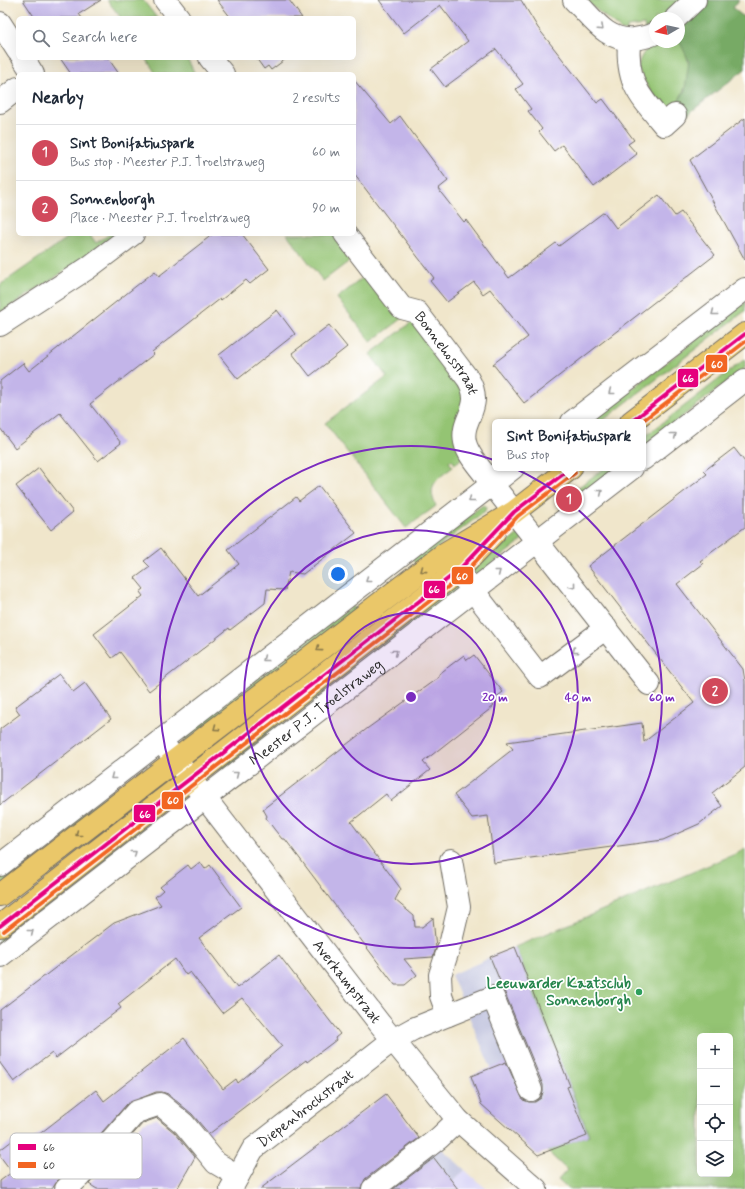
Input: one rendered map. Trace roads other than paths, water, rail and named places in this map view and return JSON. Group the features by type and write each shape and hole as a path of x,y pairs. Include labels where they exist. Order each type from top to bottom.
{"main road":[{"path":"635,419 745,334"},
{"name":"Meester P.J. Troelstraweg","path":"0,895 175,759 444,554 514,512 567,471"},
{"name":"Meester P.J. Troelstraweg","path":"0,926 458,571 514,512"}],"street":[{"path":"165,0 177,16"},
{"path":"574,0 603,30 612,36 629,40 649,35"},
{"path":"682,12 695,0"},
{"path":"0,23 16,47"},
{"path":"629,40 629,70 633,84 670,120"},
{"path":"24,60 32,72"},
{"path":"0,102 16,90"},
{"path":"0,325 88,268 130,236"},
{"name":"Bonnehosstraat","path":"347,236 402,308 417,312 473,388 475,399 473,412 464,436 468,450 492,484 649,684"},
{"path":"576,419 745,289"},
{"path":"646,457 745,380"},
{"path":"0,865 509,471"},
{"name":"Meester P.J. Troelstraweg","path":"0,956 628,471"},
{"path":"444,554 540,678 606,628"},
{"path":"161,740 175,759"},
{"name":"Averkampstraat","path":"175,759 393,1040 458,1120 536,1189"},
{"path":"448,1015 441,996 440,975 451,942 459,908 451,860"},
{"name":"Diepenbrockstraat","path":"235,1182 253,1149 393,1040 413,1029 493,997 531,1090"},
{"path":"118,1133 136,1112 160,1104 184,1124 216,1163 235,1182"},
{"path":"373,1189 438,1138 458,1120"},
{"path":"66,1189 77,1179"}],"place":[{"name":"Sint Bonifatiuspark","path":"569,499"},
{"name":"Sonnenborgh","path":"715,691"},
{"name":"Leeuwarder Kaatsclub Sonnenborgh","path":"639,992"}]}
